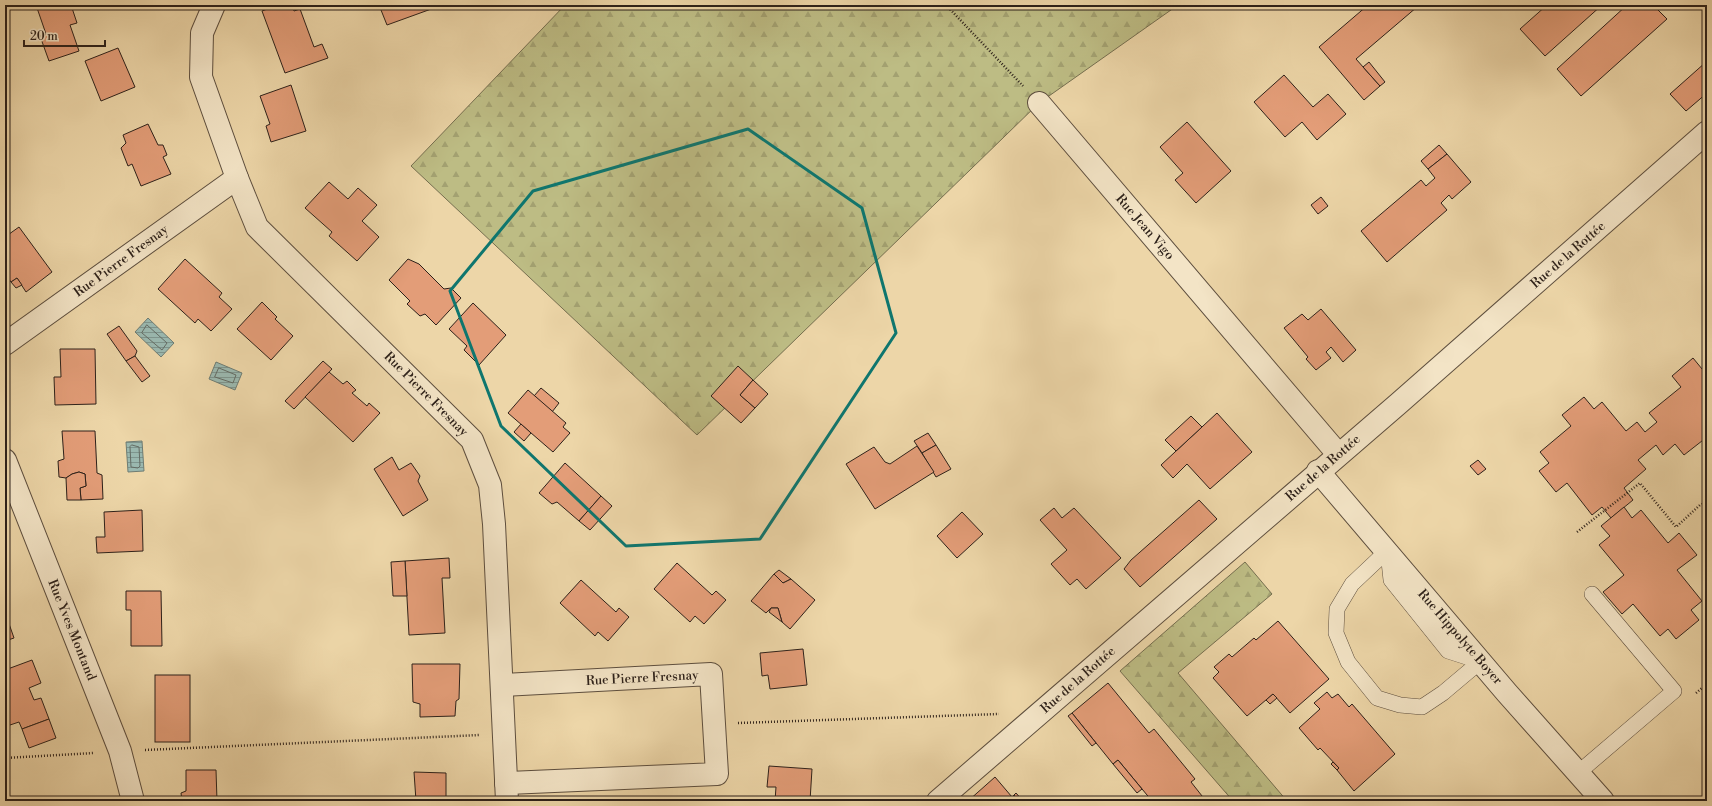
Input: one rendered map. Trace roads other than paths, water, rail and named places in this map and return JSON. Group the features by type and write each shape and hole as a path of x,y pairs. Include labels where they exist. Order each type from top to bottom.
{"street":[{"name":"Rue Pierre Fresnay","path":"214,5 202,33 201,77 237,178 257,227 472,440 490,485 507,792 717,774 711,674 502,685"},
{"name":"Rue Jean Vigo","path":"1039,103 1338,454"},
{"name":"Rue de la Rottée","path":"938,801 1318,471 1398,404 1707,132"},
{"name":"Rue Pierre Fresnay","path":"5,344 237,178"},
{"name":"Rue Yves Montand","path":"5,460 120,751 133,801"},
{"name":"Rue Hippolyte Boyer","path":"1318,471 1603,801"}],"lane":[{"path":"1387,551 1352,584 1337,609 1336,633 1348,662 1377,698 1400,705 1422,706 1443,693 1481,661"},
{"path":"1578,772 1674,691 1592,594"}],"water":[{"path":"148,318 174,343 161,357 135,332"},
{"path":"216,362 242,373 235,390 209,379"},
{"path":"142,441 144,471 128,472 126,442"}]}
